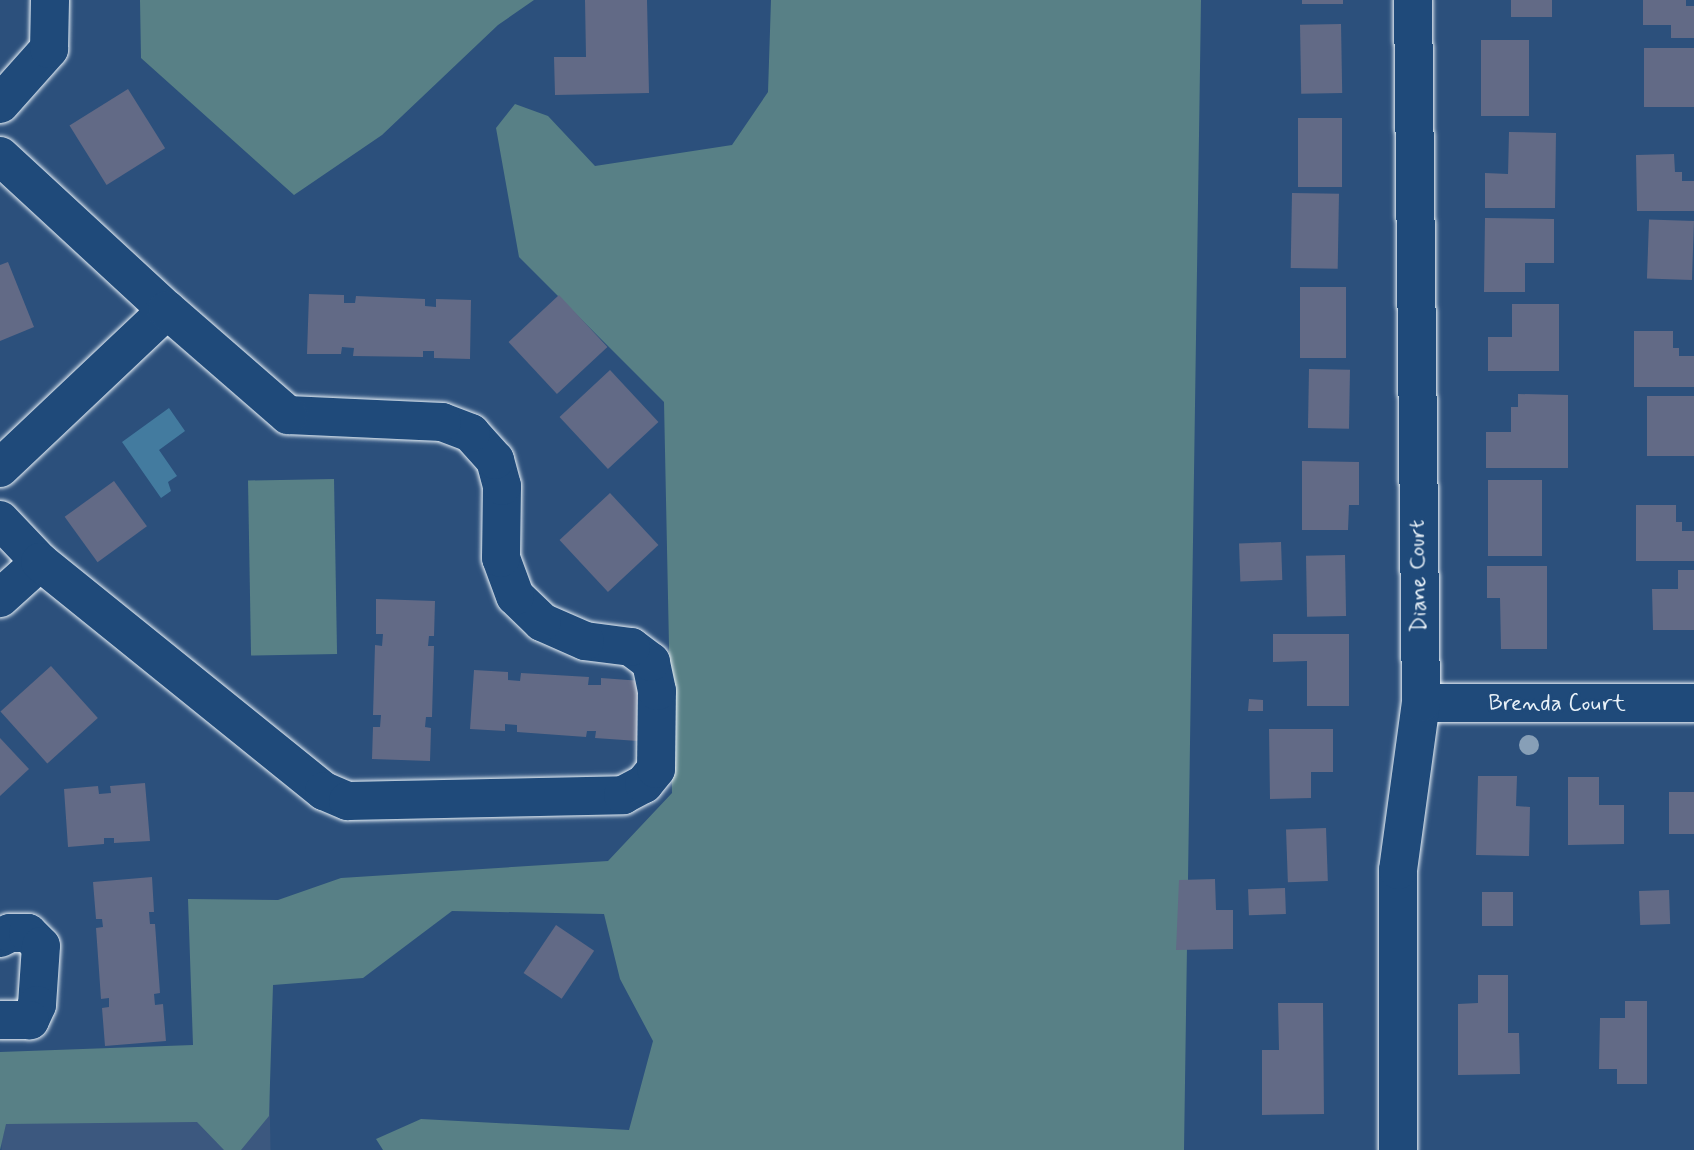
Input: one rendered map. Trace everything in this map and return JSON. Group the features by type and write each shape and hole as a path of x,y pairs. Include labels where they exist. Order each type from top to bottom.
{"street":[{"path":"0,104 49,49 50,0"},
{"name":"Diane Court","path":"1398,1150 1398,870 1421,703 1413,0"},
{"path":"0,156 167,310 288,415 442,422 471,433 495,460 502,486 502,558 514,596 542,622 585,641 631,647 651,662 657,691 656,769 644,784 623,795 348,801 324,790 40,562 0,520"},
{"path":"0,468 167,310"},
{"path":"0,598 40,562"},
{"name":"Brenda Court","path":"1421,703 1694,703"},
{"path":"0,938 10,933 28,933 41,946 37,1005 30,1020 0,1020"}],"shaded area":[{"path":"169,408 185,431 159,450 177,476 168,482 171,491 161,498 122,442"},
{"path":"269,1064 271,1150 1,1150 0,1069"}],"green space":[{"path":"140,0 534,0 498,25 382,135 294,195 141,58"},
{"path":"771,0 1201,0 1184,1150 383,1150 376,1139 421,1119 629,1130 653,1041 620,979 604,914 452,911 363,978 273,985 269,1116 241,1150 224,1150 197,1122 6,1124 0,1150 0,1052 193,1045 188,899 278,900 341,878 608,861 672,793 664,402 519,257 496,128 515,104 548,116 595,166 732,145 768,92"},
{"path":"334,479 337,654 251,655 248,481"}],"building":[{"path":"585,0 647,0 649,93 555,95 554,57 586,57"},
{"path":"1302,0 1343,0 1343,4 1302,4"},
{"path":"1511,0 1552,0 1552,17 1511,17"},
{"path":"1643,0 1686,0 1686,6 1694,6 1694,38 1671,38 1671,25 1643,25"},
{"path":"1341,24 1342,93 1301,94 1300,25"},
{"path":"1481,40 1529,40 1529,116 1481,116"},
{"path":"1644,48 1694,48 1694,107 1644,107"},
{"path":"128,89 165,148 107,185 69,126"},
{"path":"1298,118 1342,118 1342,187 1298,187"},
{"path":"1509,132 1556,133 1555,208 1485,208 1485,173 1508,174"},
{"path":"1674,154 1675,172 1682,172 1682,181 1694,181 1694,211 1637,211 1636,155"},
{"path":"1292,193 1339,194 1338,269 1291,268"},
{"path":"1485,218 1554,219 1554,263 1525,263 1525,292 1484,292"},
{"path":"1649,219 1694,221 1692,280 1647,278"},
{"path":"8,262 34,327 0,341 0,265"},
{"path":"1300,287 1346,287 1346,358 1300,358"},
{"path":"309,294 344,295 344,303 355,303 356,296 425,299 425,306 436,307 436,299 471,300 470,359 434,358 434,351 423,351 423,357 353,356 354,348 342,347 341,354 307,354"},
{"path":"559,295 607,347 557,394 509,342"},
{"path":"1512,304 1559,304 1559,371 1488,371 1488,337 1512,337"},
{"path":"1634,331 1673,331 1673,348 1679,348 1679,356 1694,356 1694,387 1634,387"},
{"path":"1309,369 1350,370 1349,429 1308,428"},
{"path":"610,370 658,422 608,469 560,417"},
{"path":"1518,394 1568,395 1568,468 1486,468 1486,432 1511,432 1511,407 1518,407"},
{"path":"1647,396 1694,396 1694,456 1647,456"},
{"path":"1302,461 1359,462 1359,505 1349,505 1348,530 1302,530"},
{"path":"1488,480 1542,480 1542,556 1488,556"},
{"path":"114,481 147,526 98,562 65,517"},
{"path":"610,493 658,545 608,592 560,540"},
{"path":"1636,505 1676,505 1676,522 1682,522 1682,531 1694,531 1694,561 1636,561"},
{"path":"1281,542 1282,580 1240,581 1239,543"},
{"path":"1345,555 1346,616 1307,617 1306,556"},
{"path":"1487,566 1547,566 1547,649 1501,649 1500,598 1487,598"},
{"path":"1678,570 1694,570 1694,630 1653,630 1652,589 1678,589"},
{"path":"376,599 435,601 434,636 429,636 428,646 434,646 432,717 426,717 425,727 431,728 430,761 372,759 373,727 380,727 381,715 373,715 375,645 382,646 383,634 376,634"},
{"path":"1273,634 1349,634 1349,706 1307,706 1307,661 1273,662"},
{"path":"51,666 98,718 47,764 0,712"},
{"path":"474,670 508,672 508,680 520,681 521,673 589,677 588,685 601,685 601,678 642,681 638,741 595,738 596,731 587,731 586,737 517,732 517,725 505,724 505,731 470,729"},
{"path":"1249,699 1263,700 1263,711 1248,711"},
{"path":"1269,729 1333,729 1333,772 1311,772 1311,798 1270,799"},
{"path":"0,738 29,769 0,796"},
{"path":"1478,776 1517,776 1516,806 1530,807 1529,856 1476,855"},
{"path":"1568,777 1599,777 1599,805 1624,805 1624,844 1568,845"},
{"path":"145,783 150,841 114,843 114,838 104,838 104,844 68,847 64,789 98,786 99,794 111,793 110,786"},
{"path":"1669,792 1694,792 1694,834 1669,834"},
{"path":"1326,828 1328,881 1288,882 1286,829"},
{"path":"152,877 154,912 149,912 150,924 155,924 160,993 154,994 155,1005 163,1004 166,1041 105,1046 102,1008 109,1007 109,998 101,999 96,928 103,927 102,919 96,919 93,882"},
{"path":"1215,879 1216,910 1233,910 1233,949 1176,950 1179,880"},
{"path":"1285,888 1286,914 1249,915 1248,889"},
{"path":"1669,890 1670,924 1640,925 1639,891"},
{"path":"1482,892 1513,892 1513,926 1482,926"},
{"path":"556,925 594,951 562,999 524,973"},
{"path":"1478,975 1508,975 1508,1033 1519,1033 1520,1074 1458,1075 1458,1004 1478,1003"},
{"path":"1625,1001 1647,1001 1647,1084 1617,1084 1617,1069 1599,1069 1600,1018 1625,1018"},
{"path":"1278,1003 1323,1003 1324,1114 1262,1115 1262,1050 1279,1050"}]}
